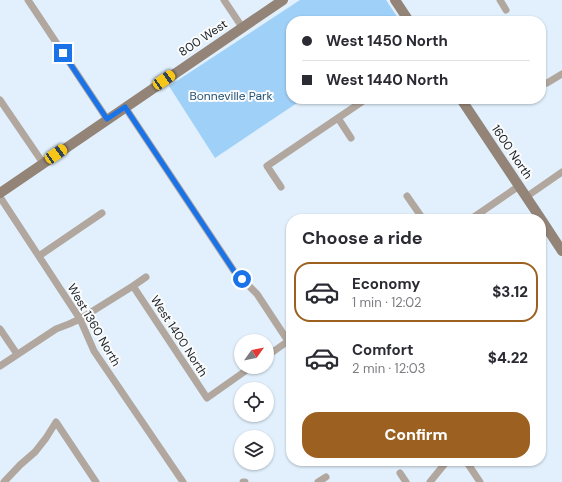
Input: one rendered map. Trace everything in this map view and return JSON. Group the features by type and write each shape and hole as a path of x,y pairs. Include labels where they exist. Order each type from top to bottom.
{"street":[{"path":"28,0 107,119"},
{"path":"224,0 242,27"},
{"name":"800 West","path":"0,192 283,0"},
{"path":"395,0 406,16"},
{"path":"500,0 506,10"},
{"path":"547,83 562,74"},
{"path":"0,100 43,163"},
{"path":"281,187 267,166 359,104"},
{"name":"1600 North","path":"464,104 538,214"},
{"path":"125,107 234,271 257,294 286,334"},
{"path":"338,118 351,138"},
{"path":"526,196 562,172"},
{"path":"478,214 519,186"},
{"path":"407,196 420,214"},
{"name":"West 1360 North","path":"0,197 80,319 94,351 183,482"},
{"path":"39,256 102,213"},
{"name":"1600 North","path":"546,227 562,251"},
{"path":"0,366 56,329 80,319 146,277"},
{"name":"West 1400 North","path":"133,286 207,398 241,374"},
{"path":"0,329 17,354"},
{"path":"274,351 286,343"},
{"path":"4,482 35,452 56,422 96,482"},
{"path":"430,482 443,466"},
{"path":"469,466 480,482"},
{"path":"400,472 406,482"},
{"path":"318,482 326,477"}],"green space":[{"name":"Bonneville Park","path":"300,0 386,0 397,16 286,16 286,104 296,104 215,158 169,86"}],"route":[{"path":"63,53 107,119 125,107 234,271 242,279"}]}
